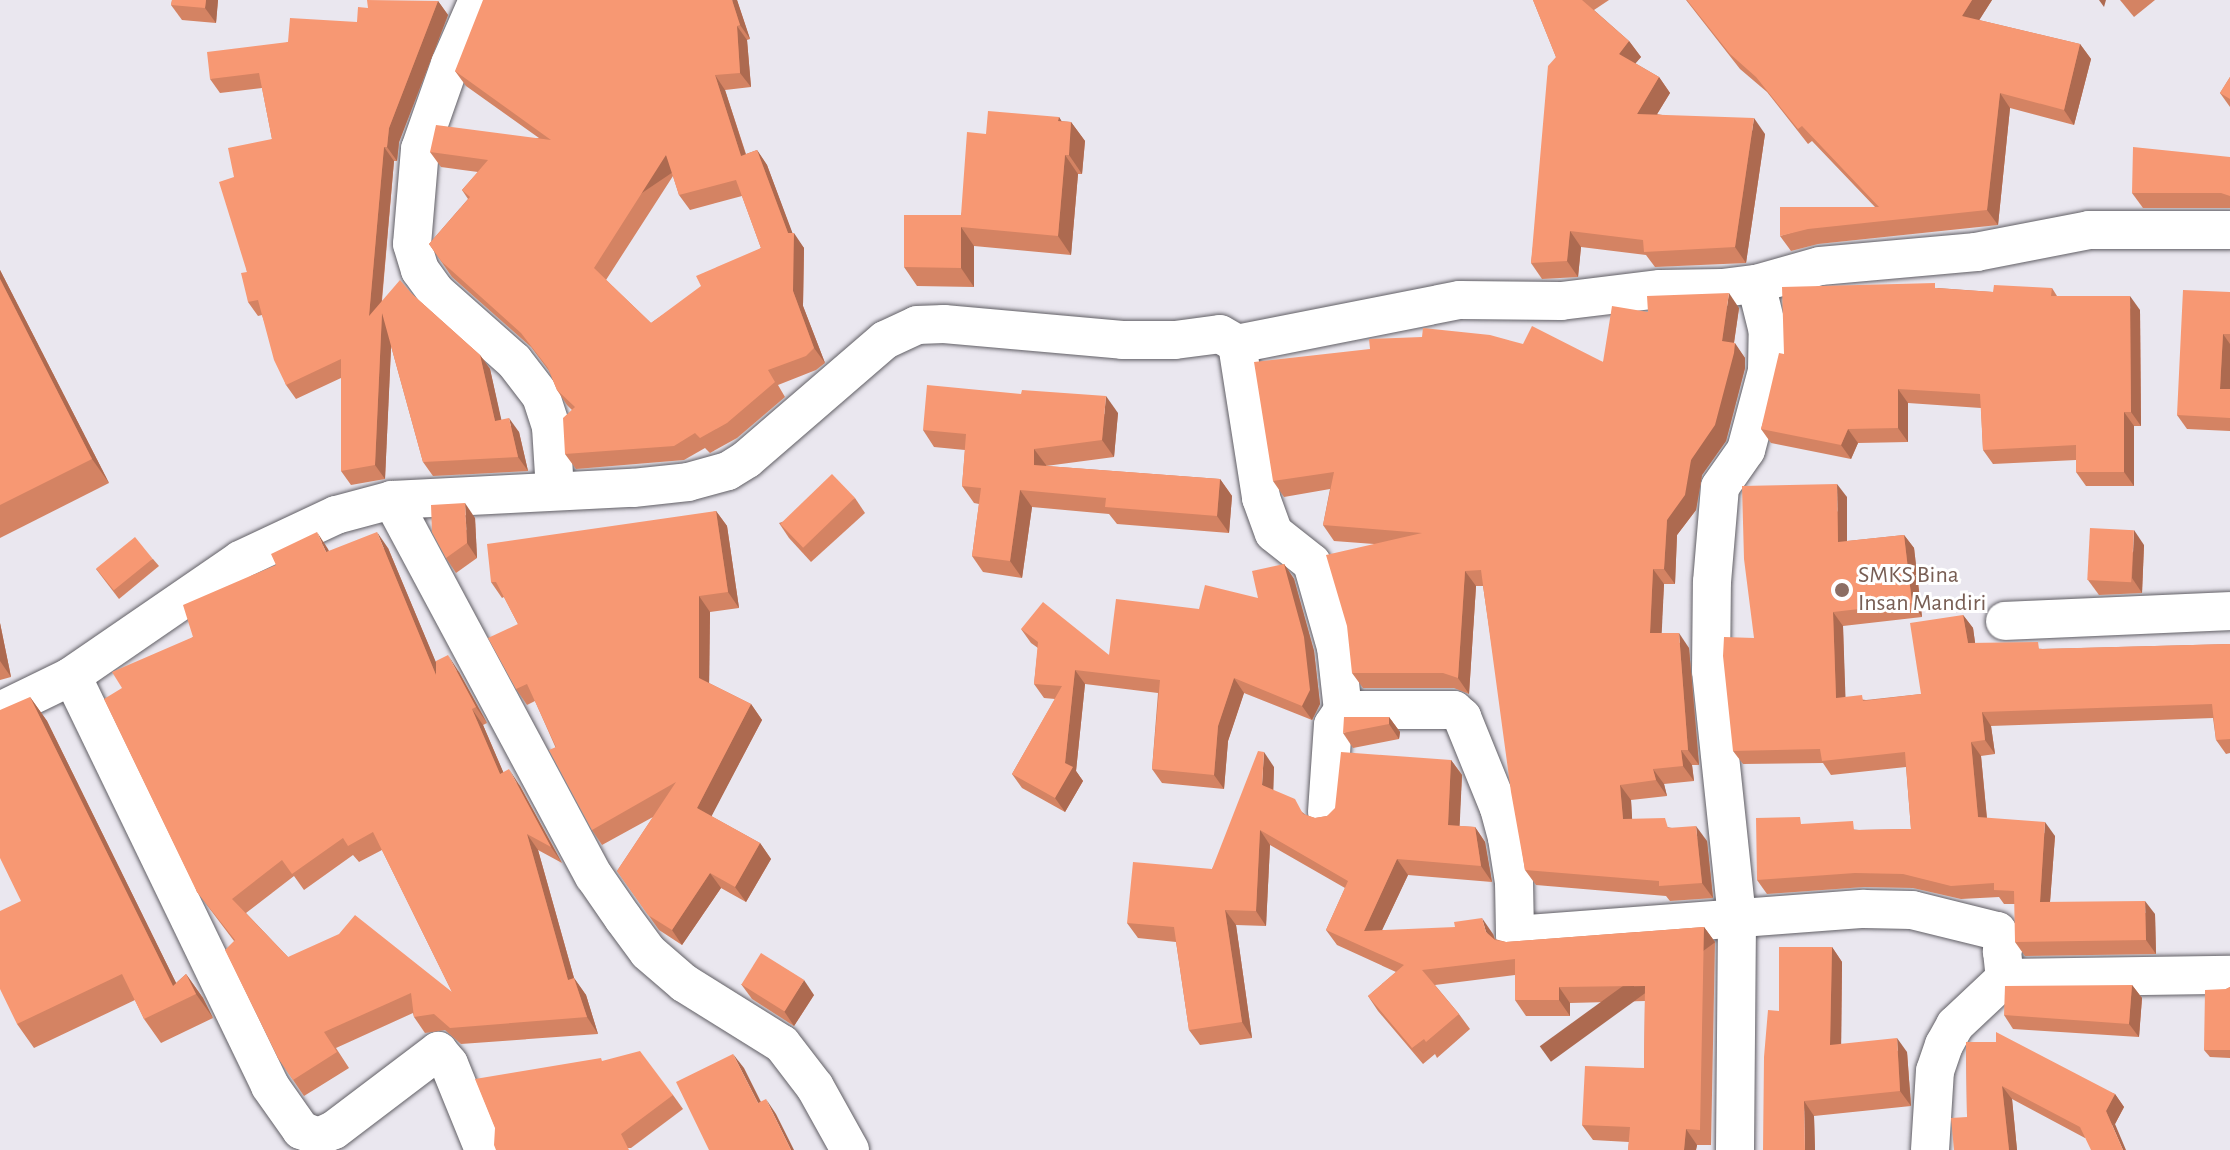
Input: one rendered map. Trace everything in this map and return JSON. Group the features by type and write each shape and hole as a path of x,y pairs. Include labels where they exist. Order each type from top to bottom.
{"street":[{"path":"478,0 450,64 420,149 412,244 420,270 436,292 514,361 541,396 551,427 555,491"},
{"path":"0,711 72,676 240,560 309,525 392,500 688,482 728,471 747,459 885,340 917,325 944,324 1122,340 1175,340 1220,334 1237,344 1460,300 1561,301 1660,289 1722,288 1756,284 1820,266 1976,252 2089,230 2230,230"},
{"path":"1735,1150 1737,918 1711,671 1712,582 1720,487 1746,450 1767,371 1768,332 1756,284"},
{"path":"1237,344 1261,498 1274,533 1312,563 1336,647 1343,710"},
{"path":"392,500 594,876 623,918 648,952 684,983 782,1044 815,1087 850,1150"},
{"path":"2005,621 2230,611"},
{"path":"72,676 270,1086 301,1130 318,1137 334,1130 438,1051 449,1064 484,1150"},
{"path":"1327,812 1331,734 1337,715 1343,710 1454,710 1462,717 1499,808 1514,882 1515,935 1864,909 1912,910 1988,926 1997,931 2005,943 2002,951 2005,978"},
{"path":"1930,1150 1935,1071 1944,1045 1955,1025 2005,978 2230,975"}],"building":[{"path":"172,0 206,0 205,8 171,5"},
{"path":"367,0 438,1 389,128 387,147 384,147 369,316 400,280 480,355 495,421 509,418 518,457 423,462 382,313 375,465 341,471 341,359 286,385 274,360 258,300 248,302 241,273 247,272 219,182 234,177 228,148 272,139 259,73 210,79 207,52 288,42 290,18 357,22 358,7 368,8"},
{"path":"483,0 732,0 740,25 737,26 740,73 715,75 741,156 757,150 788,233 794,233 793,291 814,348 806,356 768,370 775,382 727,423 700,438 695,433 674,446 565,454 563,418 575,407 557,390 548,368 521,333 442,262 429,244 470,197 462,190 488,160 430,152 436,125 551,140 455,71","holes":["666,155 679,195 736,180 761,248 696,276 701,286 651,323 594,268"]},
{"path":"1533,0 1582,0 1629,41 1619,54 1659,77 1637,114 1754,118 1735,247 1644,252 1643,240 1570,231 1567,261 1531,263 1548,66 1556,57"},
{"path":"1687,0 1972,0 1962,16 2080,44 2064,110 2000,93 1987,210 1808,229 1780,236 1780,207 1879,207 1802,126 1798,129 1756,77 1730,54"},
{"path":"2230,77 2230,99 2220,93"},
{"path":"988,111 1059,117 1058,121 1071,122 1058,236 961,227 961,268 904,267 904,215 961,215 967,132 986,134"},
{"path":"2133,147 2230,157 2230,196 2221,193 2132,193"},
{"path":"0,279 92,459 0,505"},
{"path":"1935,283 1935,288 1993,292 1994,285 2052,288 2051,296 2130,296 2131,412 2124,412 2124,472 2076,472 2076,445 1983,450 1980,394 1898,389 1898,428 1848,429 1841,445 1761,429 1779,353 1784,354 1782,287"},
{"path":"2183,290 2230,292 2230,334 2223,334 2220,389 2230,389 2230,418 2177,415"},
{"path":"1729,293 1722,341 1735,343 1734,353 1715,425 1691,460 1685,495 1667,520 1664,569 1653,569 1650,633 1679,633 1688,750 1681,750 1683,766 1653,769 1656,780 1620,785 1623,819 1665,818 1668,828 1696,826 1702,883 1659,886 1659,881 1525,870 1511,792 1481,570 1465,571 1458,678 1443,673 1352,673 1347,626 1326,555 1422,533 1323,525 1334,472 1273,481 1254,362 1370,349 1369,339 1422,337 1423,328 1490,335 1523,344 1532,326 1603,362 1612,306 1648,312 1647,296"},
{"path":"927,385 1021,394 1022,390 1106,396 1102,440 1034,449 1034,465 1220,479 1217,516 1105,507 1106,498 1020,490 1010,561 972,556 981,488 962,486 966,434 923,430"},
{"path":"832,474 855,498 803,548 780,524"},
{"path":"1837,484 1838,542 1904,535 1912,603 1833,612 1836,698 1862,695 1863,701 1921,694 1910,623 1963,615 1968,643 2038,642 2039,649 2230,644 2230,739 2216,740 2212,704 1982,712 1985,740 1971,742 1978,817 2045,822 2040,902 2145,901 2146,940 2015,942 2014,891 1994,890 1994,883 1951,886 1903,874 1855,873 1757,880 1756,818 1800,817 1801,824 1853,821 1854,830 1911,829 1905,752 1822,761 1820,749 1733,751 1723,656 1724,637 1754,638 1744,559 1742,486"},
{"path":"465,503 467,543 446,558 432,532 431,505"},
{"path":"716,511 728,592 699,596 699,678 751,704 697,808 760,843 735,887 710,873 672,930 648,915 617,871 676,782 592,830 549,750 556,747 527,684 516,689 488,638 518,624 496,582 491,582 487,544"},
{"path":"2090,528 2134,530 2131,582 2087,580"},
{"path":"317,532 326,552 377,532 436,675 436,661 448,655 476,707 472,709 500,774 509,769 551,847 527,834 568,980 574,978 587,1017 450,1028 434,1014 414,1017 411,993 324,1032 337,1052 293,1080 278,1058 225,950 235,940 197,892 104,699 122,688 112,672 193,637 183,605 276,565 271,554","holes":["373,832 452,992 355,915 339,934 288,957 232,899 282,860 292,874 343,838 348,846"]},
{"path":"135,537 153,559 114,590 96,568"},
{"path":"1284,564 1304,637 1310,690 1302,706 1234,678 1218,726 1214,775 1152,769 1160,680 1075,670 1065,763 1073,767 1055,798 1012,774 1062,686 1034,684 1038,642 1021,629 1043,602 1109,655 1116,599 1199,609 1205,585 1258,598 1252,571"},
{"path":"30,697 173,986 186,974 196,994 144,1019 122,974 17,1024 0,989 0,911 21,901 0,858 0,710"},
{"path":"1344,717 1389,717 1389,724 1343,733"},
{"path":"1258,751 1264,752 1262,785 1295,799 1303,814 1315,818 1327,816 1335,808 1341,752 1451,760 1448,825 1475,827 1481,866 1397,859 1364,931 1455,927 1454,922 1482,918 1486,932 1495,940 1506,942 1704,927 1700,1130 1686,1129 1684,1150 1628,1150 1630,1127 1582,1125 1585,1066 1644,1068 1645,986 1559,987 1559,1000 1515,1000 1515,959 1422,970 1459,1014 1426,1042 1424,1039 1412,1048 1368,996 1404,965 1326,930 1348,881 1260,830 1256,911 1225,910 1242,1022 1189,1030 1174,927 1127,923 1133,862 1212,869"},
{"path":"1779,947 1832,947 1830,1045 1897,1038 1900,1091 1804,1101 1805,1150 1763,1150 1764,1057 1768,1010 1779,1011"},
{"path":"761,953 804,980 785,1011 741,984"},
{"path":"2132,985 2129,1024 2004,1015 2005,986"},
{"path":"2230,987 2230,1050 2204,1050 2205,990"},
{"path":"1996,1032 2115,1094 2106,1111 2123,1150 2091,1150 2080,1127 2002,1086 2009,1150 1954,1150 1951,1118 1967,1117 1966,1042 1996,1042"},
{"path":"640,1051 673,1095 621,1134 629,1150 496,1150 495,1128 475,1079 601,1058 602,1061"},
{"path":"733,1054 758,1103 766,1099 791,1150 709,1150 676,1082"}],"place":[{"name":"SMKS Bina Insan Mandiri","path":"1842,590"}]}
